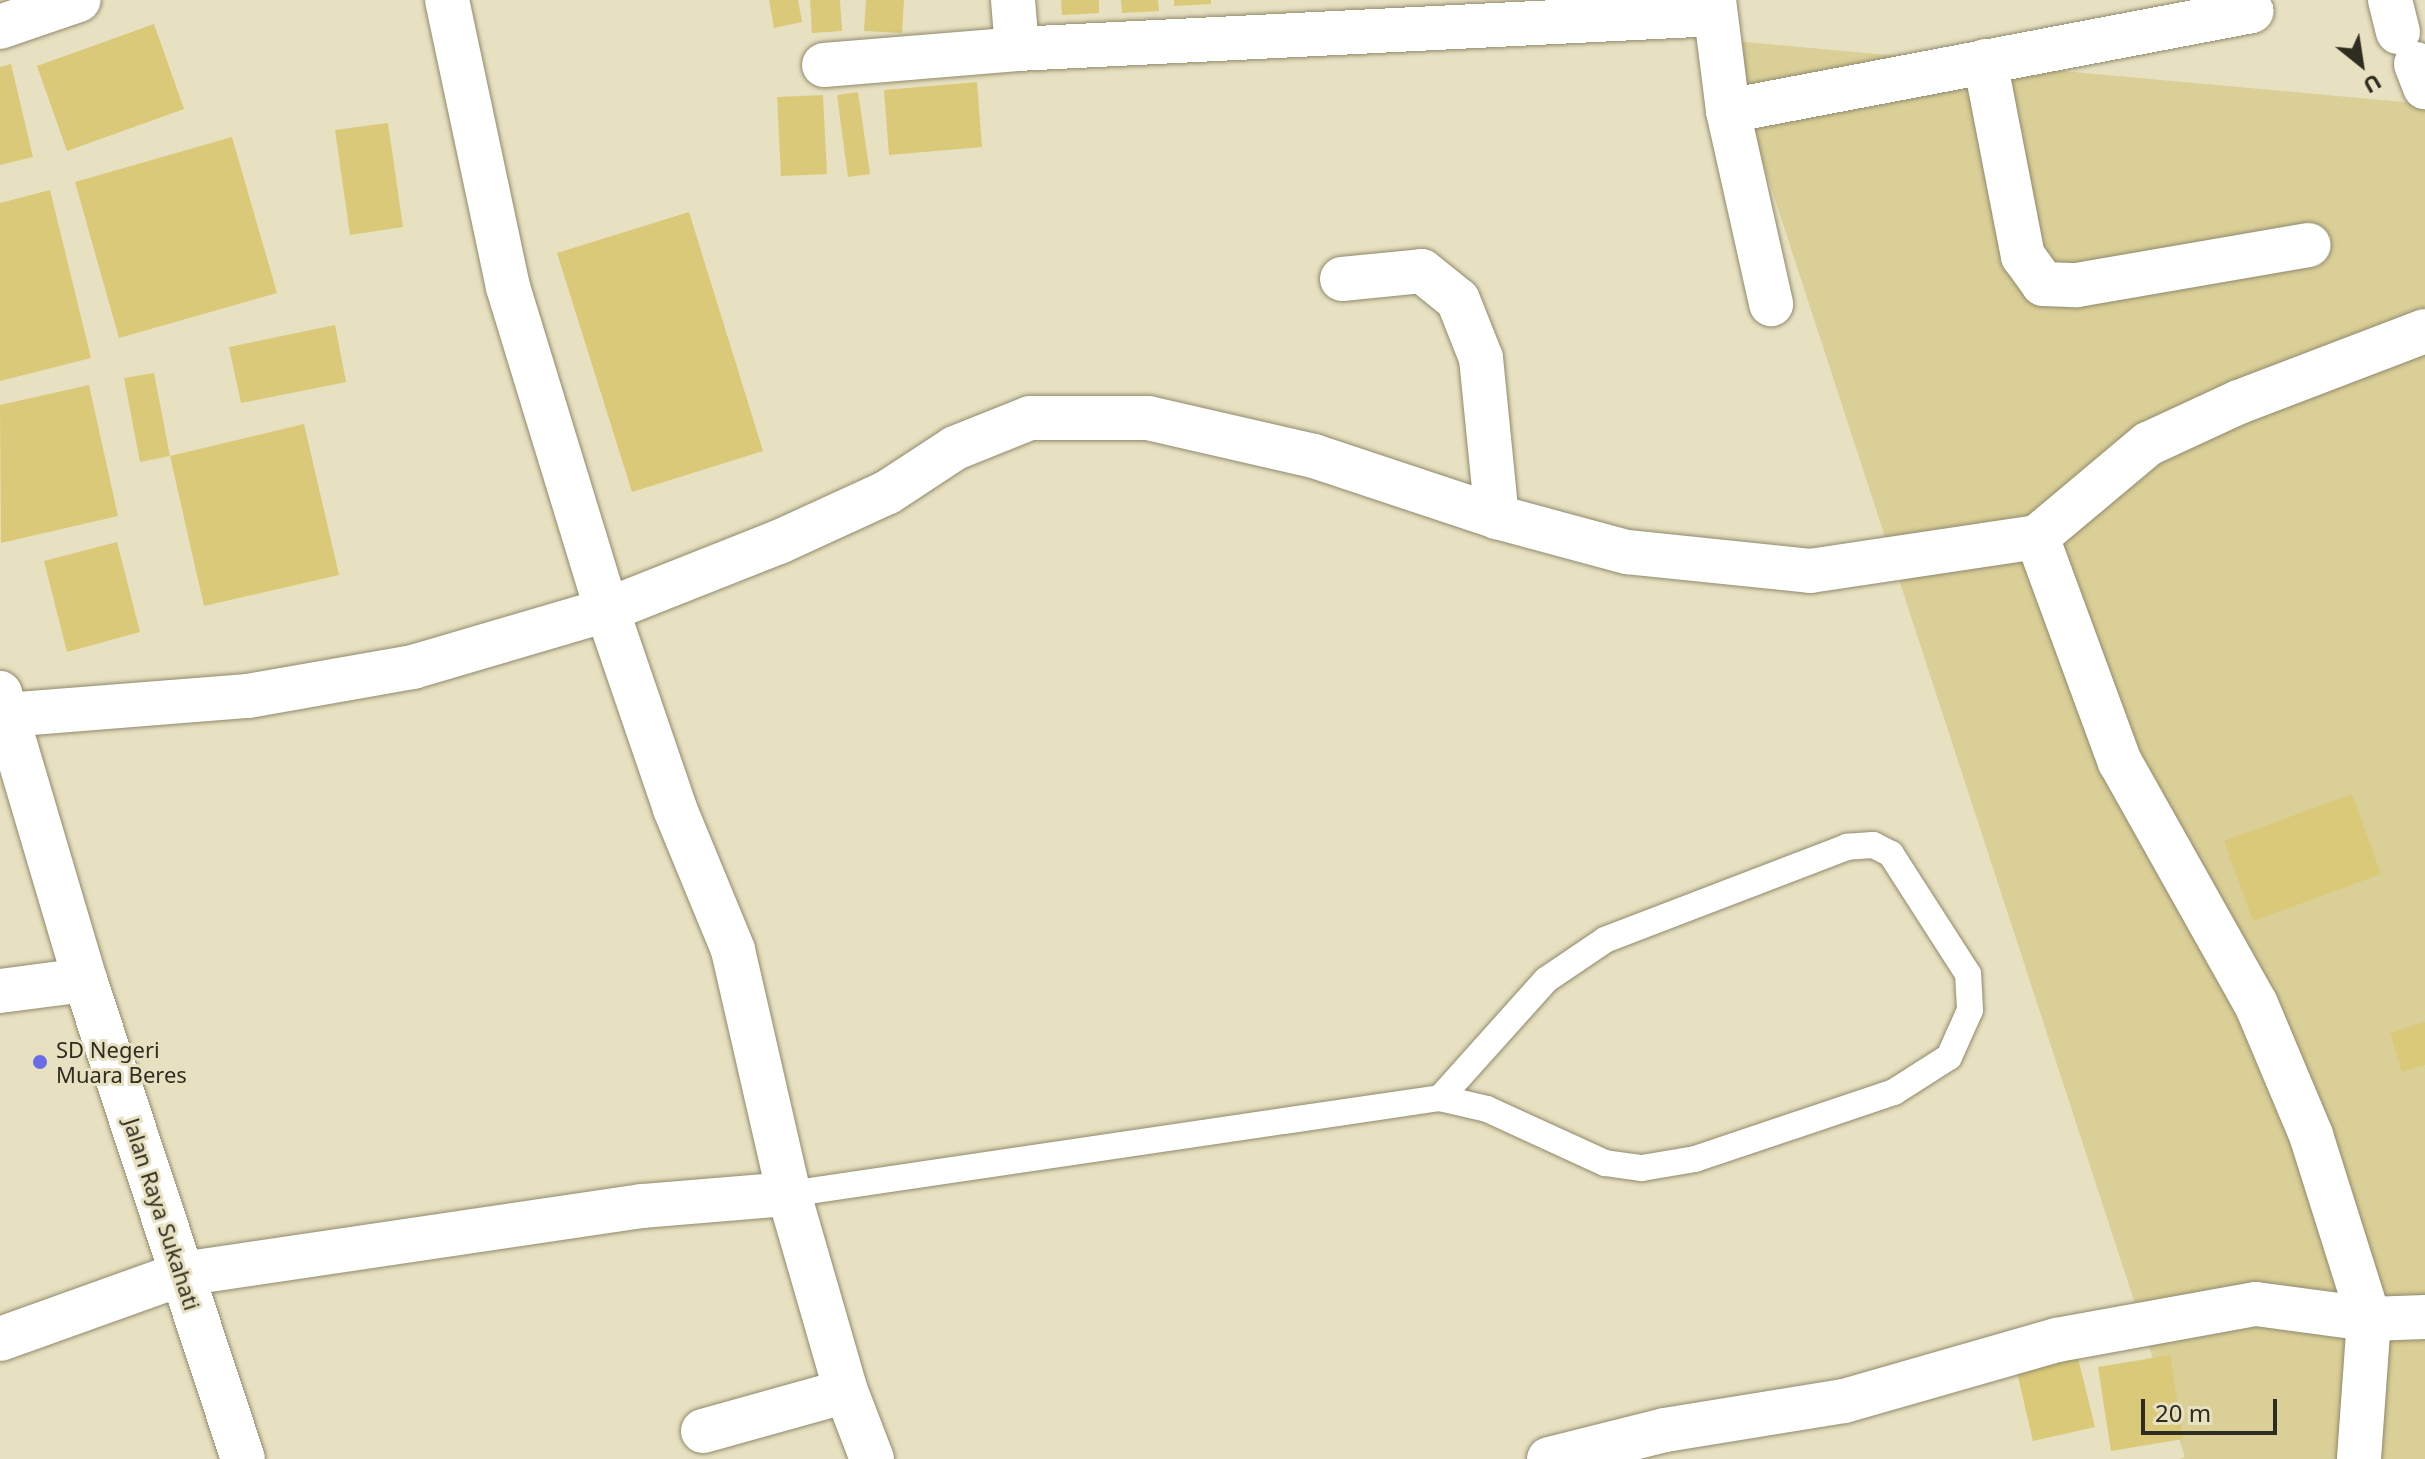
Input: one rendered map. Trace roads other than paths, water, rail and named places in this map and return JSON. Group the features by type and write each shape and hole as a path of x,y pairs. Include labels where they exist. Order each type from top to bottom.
{"street":[{"path":"0,27 79,0"},
{"path":"447,0 508,287 607,610 675,809 733,950 789,1194 846,1391 872,1459"},
{"path":"1013,0 1017,49"},
{"path":"824,65 1017,49 1714,7 1728,111 1771,304"},
{"path":"1728,111 2252,11"},
{"path":"1985,61 2023,256 2043,284 2077,285 2309,245"},
{"path":"1342,279 1422,271 1458,300 1481,358 1497,517"},
{"path":"5,726 278,691 413,667 607,610 779,542 888,492 955,448 1030,418 1148,418 1314,456 1497,517 1627,552 1810,571 2037,537 2148,444 2239,402 2425,331"},
{"path":"2037,537 2120,762 2256,1004 2311,1135 2369,1319 2359,1459"},
{"name":"Jalan Raya Sukahati","path":"5,726 243,1459"},
{"path":"0,991 85,980"},
{"path":"0,1339 182,1274 642,1206 789,1194"},
{"path":"1549,1459 1665,1430 1844,1401 2057,1340 2256,1304 2369,1319 2425,1317"},
{"path":"703,1431 846,1391"}],"lane":[{"path":"789,1194 1440,1098 1487,1109 1605,1163 1642,1168 1695,1159 1894,1092 1949,1057 1970,1010 1968,974 1891,854 1873,845 1847,847 1605,940 1546,980 1440,1098"}],"place":[{"name":"SD Negeri Muara Beres","path":"40,1062"}]}
